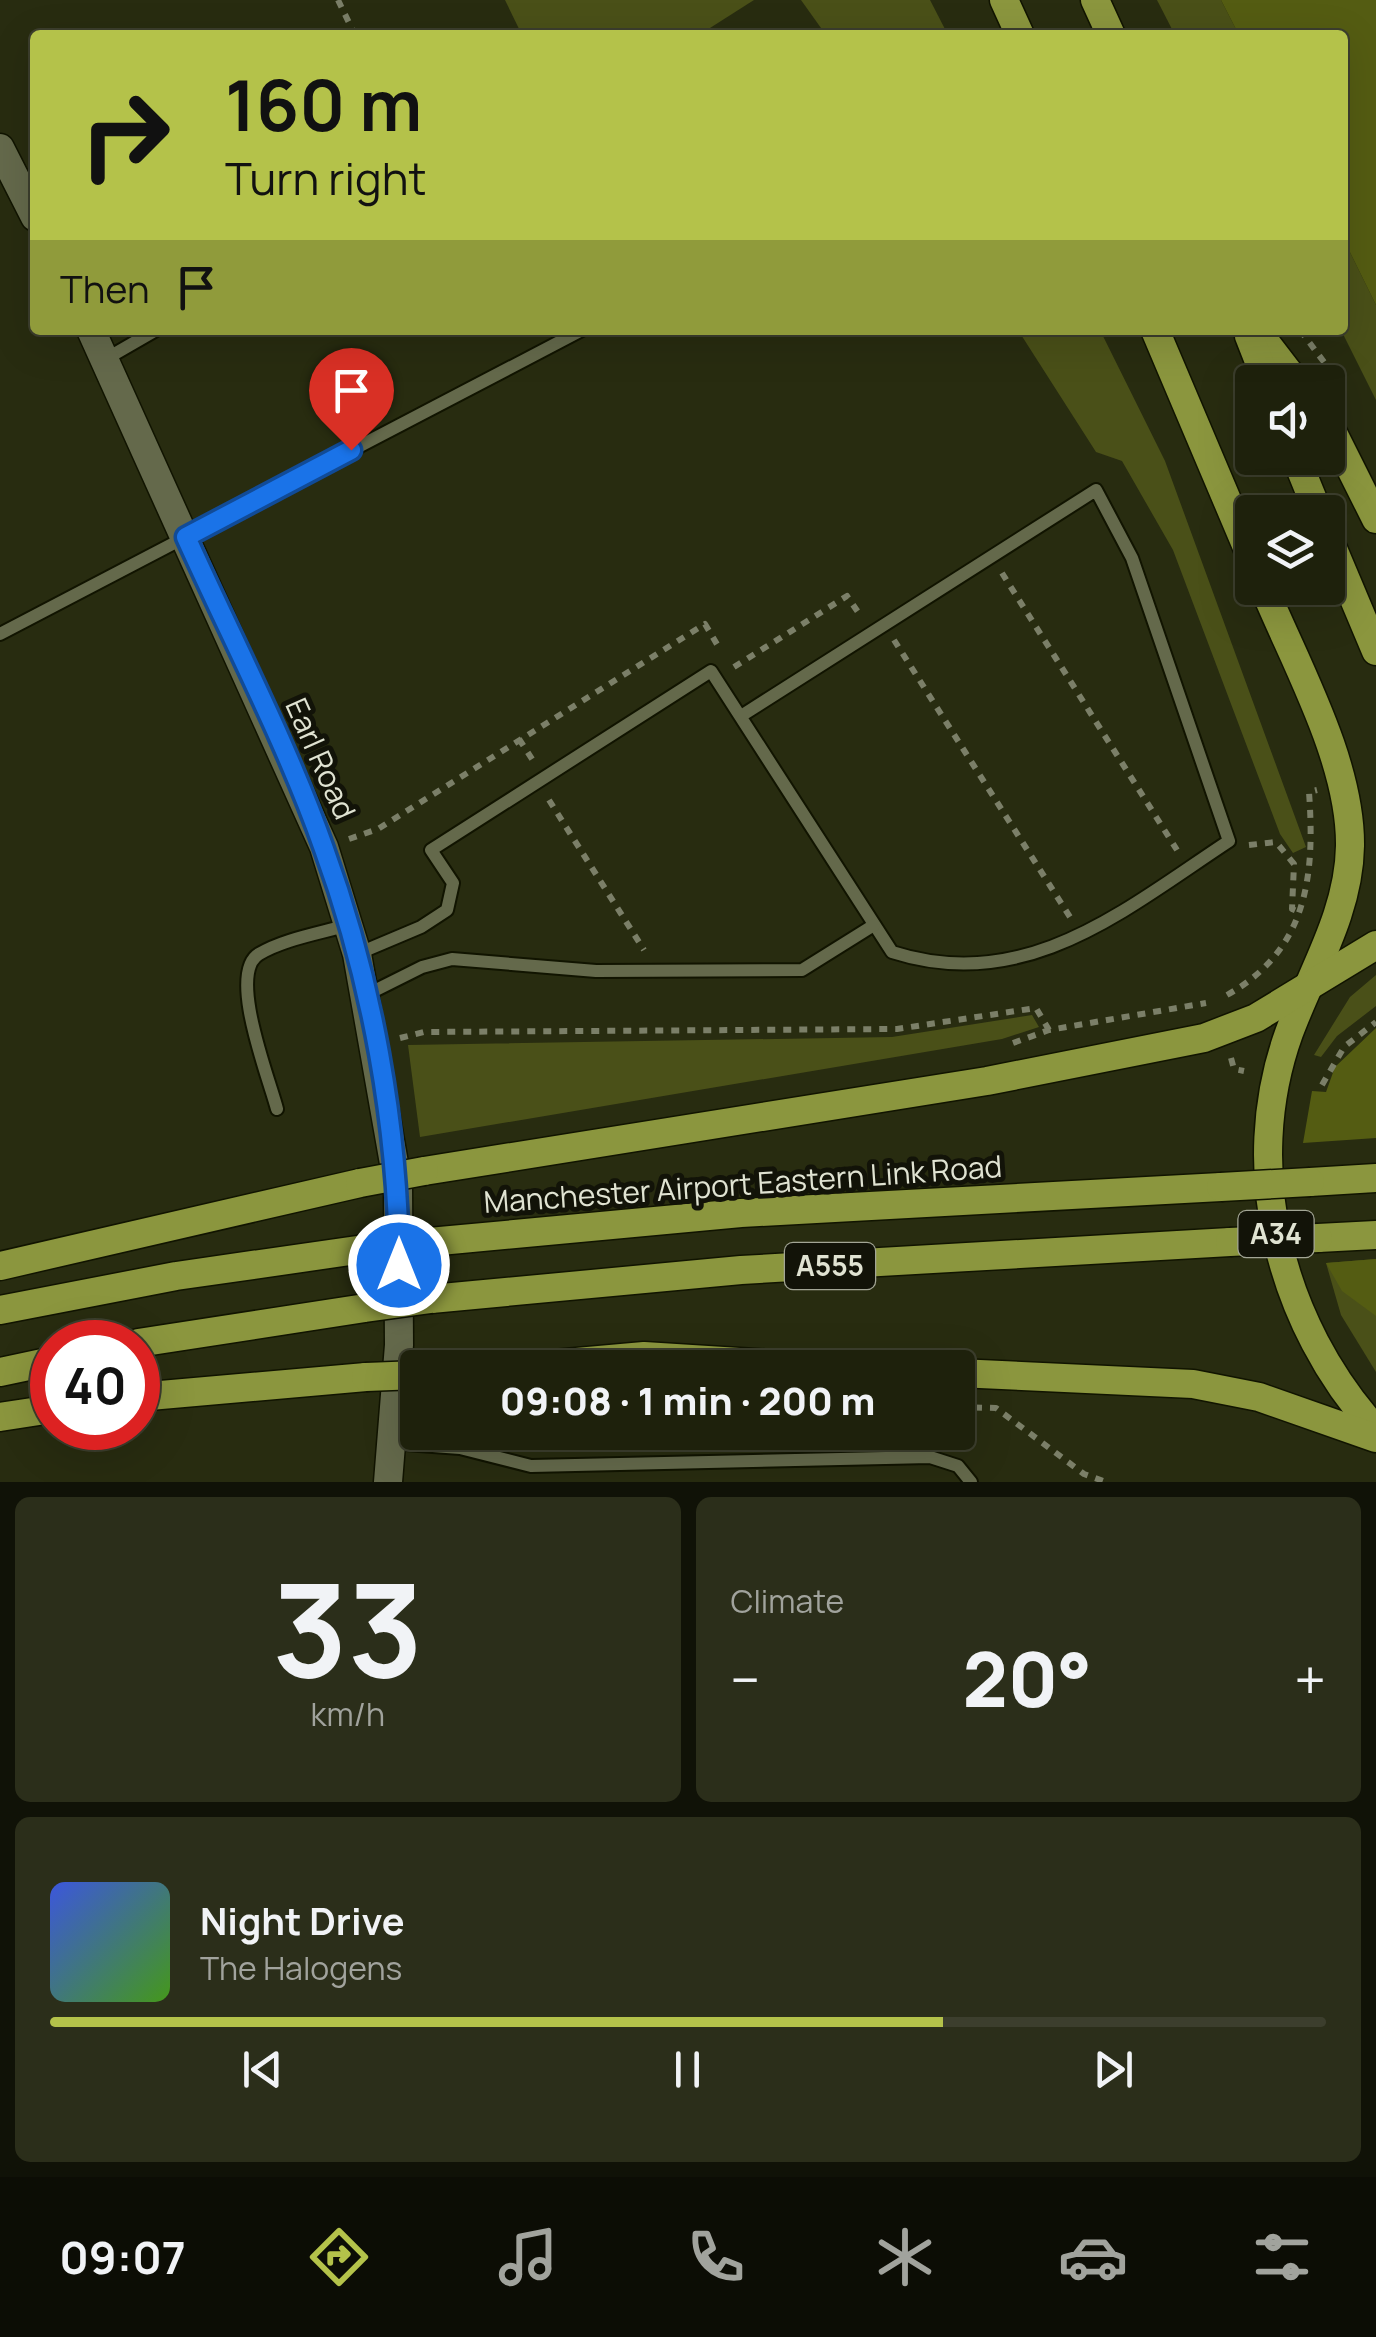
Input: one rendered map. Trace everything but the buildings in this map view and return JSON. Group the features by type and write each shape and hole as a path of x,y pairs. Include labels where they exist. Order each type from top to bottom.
{"highway":[{"path":"1004,0 1018,30"},
{"path":"1095,0 1109,30"},
{"path":"1157,335 1235,519"},
{"path":"1248,335 1260,365"},
{"path":"1260,335 1283,365"},
{"path":"1345,457 1376,520"},
{"path":"1345,577 1376,651"},
{"name":"A34","path":"1271,605 1344,784 1348,819 1347,882 1284,1049 1273,1099 1268,1180 1274,1225 1302,1318 1342,1389 1376,1430"},
{"path":"0,1266 360,1183 987,1081 1204,1038 1256,1018 1376,946"},
{"name":"Manchester Airport Eastern Link Road","path":"0,1310 176,1276 429,1242 741,1214 1376,1178"},
{"name":"A555","path":"160,1341 431,1299 740,1270 1376,1235"},
{"path":"0,1372 30,1366"},
{"path":"975,1374 1193,1384 1258,1396 1376,1438"},
{"path":"160,1395 400,1375"},
{"path":"0,1418 30,1413"}],"street":[{"path":"0,148 30,206"},
{"name":"Earl Road","path":"92,335 324,847 357,954 398,1186 399,1344 388,1482"}],"lane":[{"path":"104,360 147,335"},
{"path":"0,634 572,335"},
{"path":"357,954 440,917 451,902 452,884 431,850 712,670 741,716 874,926 892,952 919,961 1005,961 1082,936 1230,842 1132,558 1096,490 741,716"},
{"path":"277,1108 245,991 247,968 257,954 348,925"},
{"path":"366,994 422,967 452,959 530,968 658,972 802,970 874,926"},
{"path":"392,1443 460,1448 531,1466 930,1457 958,1466 970,1482"}],"path":[{"path":"338,0 353,30"},
{"path":"991,557 1189,868"},
{"path":"884,625 1082,936"},
{"path":"520,739 537,768 531,771 658,972"},
{"path":"1214,1002 1249,983 1266,966 1285,942 1299,912 1313,855 1309,792"},
{"path":"1230,842 1276,842 1294,864 1290,889 1292,908 1299,912"},
{"path":"375,1044 424,1032 896,1029 1036,1008 1049,1030"},
{"path":"1322,1085 1344,1048 1376,1022"},
{"path":"1231,1058 1234,1069 1244,1071"},
{"path":"975,1407 996,1408 1084,1474 1106,1482"}],"green space":[{"path":"505,0 754,0 707,30 520,30"},
{"path":"801,0 930,0 945,30 822,30"},
{"path":"1157,0 1221,0 1236,30 1172,30"},
{"path":"1221,0 1376,0 1376,305 1348,248 1348,30 1236,30"},
{"path":"1348,248 1376,305 1376,400 1344,335 1348,335"},
{"path":"1021,335 1102,335 1165,461 1306,847 1293,853 1280,834 1173,550 1122,461 1096,452"},
{"path":"1376,975 1376,1006 1337,1036 1321,1057 1314,1055 1350,997"},
{"path":"1032,1015 1039,1027 1002,1039 420,1137 408,1045 892,1037"},
{"path":"1376,1028 1376,1138 1303,1143 1312,1091 1326,1092 1335,1067"},
{"path":"1376,1259 1376,1372 1341,1315 1326,1263"},
{"path":"1376,1259 1376,1316 1342,1291 1326,1263"}],"route":[{"path":"351,450 186,537 324,847 357,954 398,1186 399,1265"}]}
